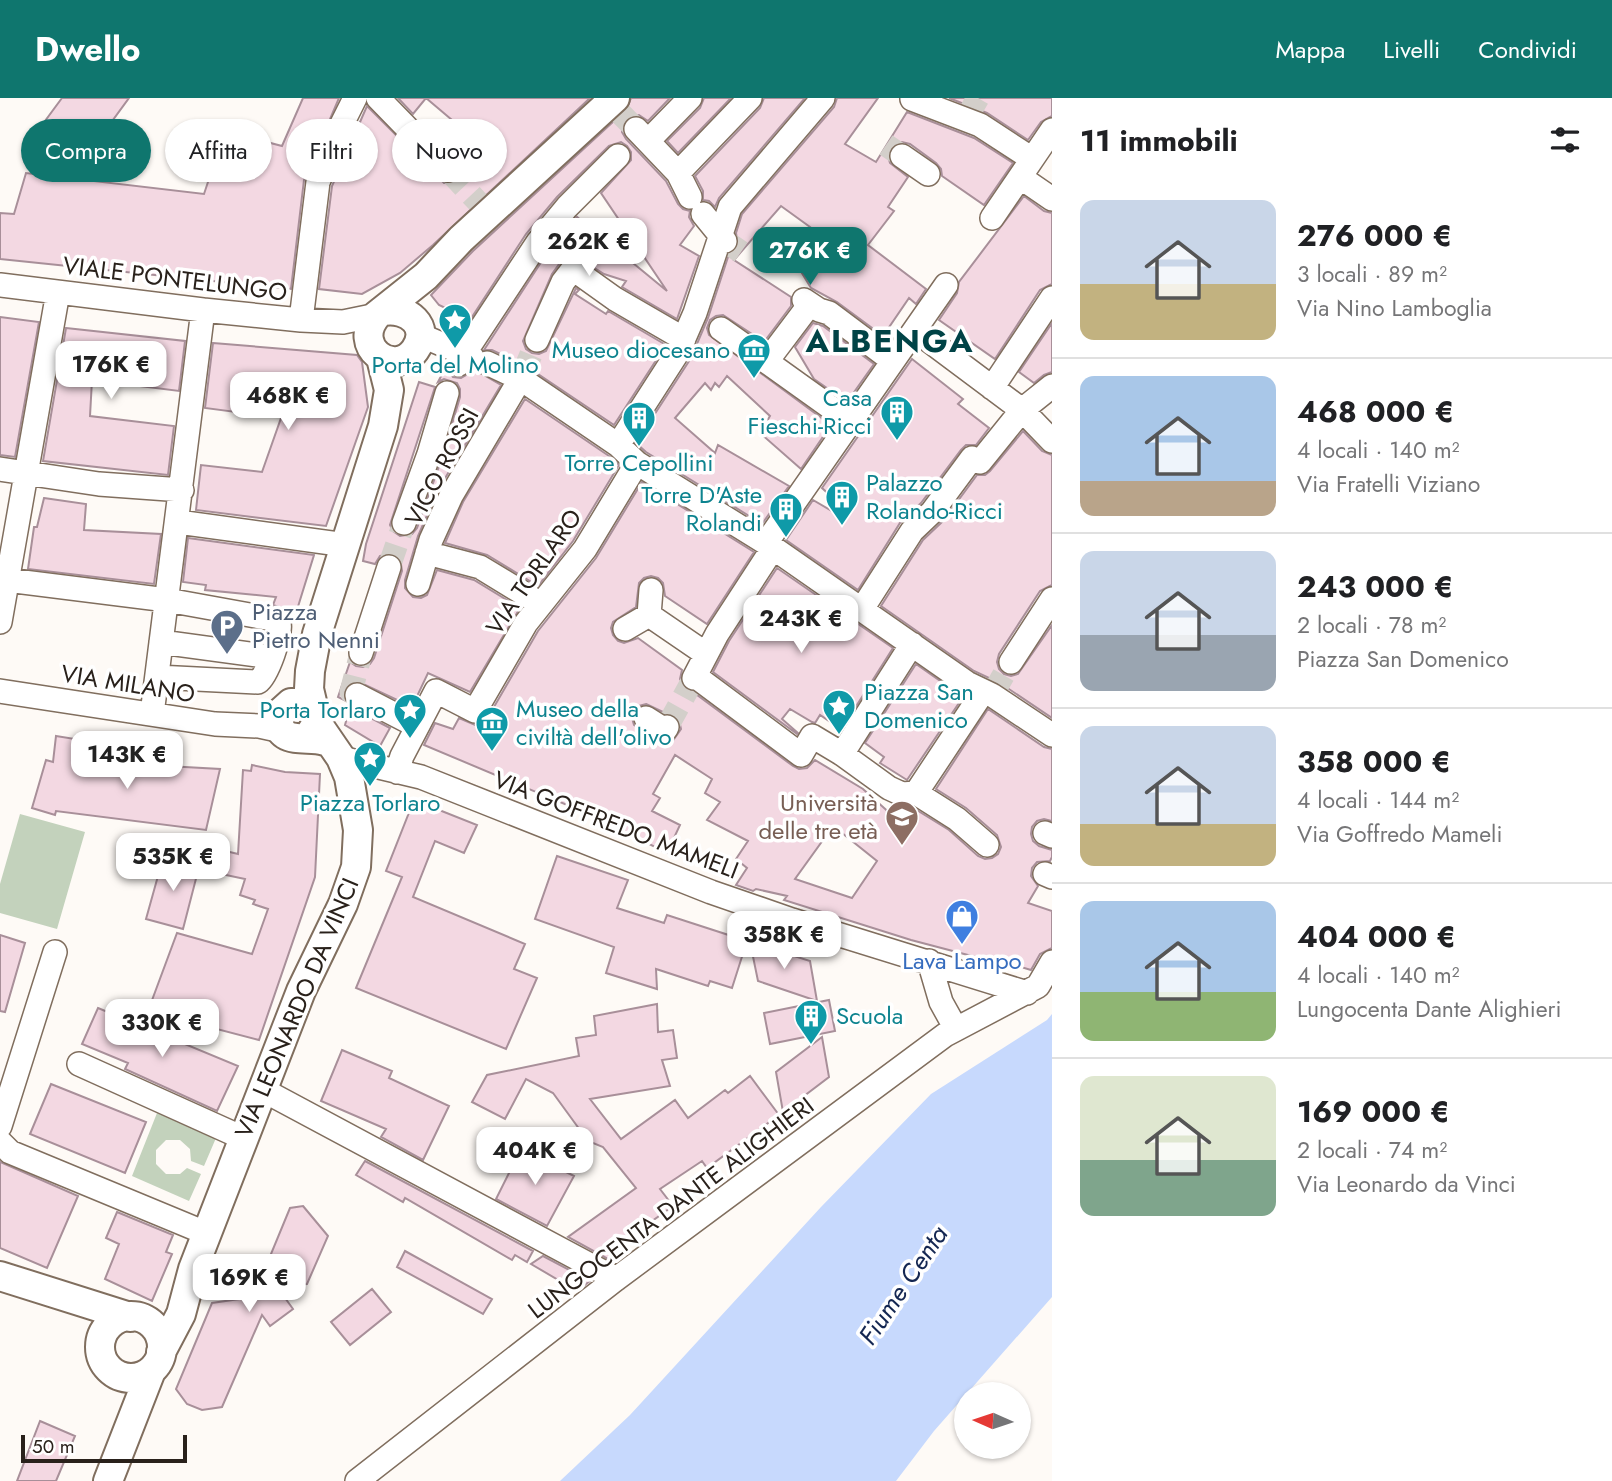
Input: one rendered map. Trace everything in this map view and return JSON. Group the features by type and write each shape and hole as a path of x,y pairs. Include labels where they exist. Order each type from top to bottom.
{"main road":[{"path":"308,728 310,671 317,634 378,448 388,405 385,354 368,329 380,313 426,276 461,239 485,208 615,104"},
{"path":"385,354 415,350 416,326 426,276"},
{"path":"380,313 394,309 404,311 416,326"},
{"name":"VIA LEONARDO DA VINCI","path":"108,1481 156,1362 181,1314 193,1269 243,1138 301,991 343,904 356,867 358,830 349,777 308,728"},
{"name":"VIA LEONARDO DA VINCI","path":"136,1317 163,1307 193,1269"},
{"path":"0,1276 136,1317 151,1324 161,1342 156,1362 144,1376 127,1378 111,1372 104,1364 100,1343 114,1322 136,1317"},
{"path":"73,1299 92,1325 100,1343"},
{"name":"VIA LEONARDO DA VINCI","path":"111,1372 125,1398 125,1440"}],"street":[{"path":"301,320 318,182 355,98"},
{"path":"378,98 398,119"},
{"path":"690,98 640,135 678,173 722,239"},
{"path":"678,173 750,98"},
{"path":"618,445 684,339 709,321 730,207 823,98"},
{"path":"912,99 969,114 1026,168 1052,199"},
{"path":"992,218 1052,130"},
{"path":"470,359 538,242 567,207 618,156"},
{"path":"902,156 928,174"},
{"path":"537,340 563,282 573,269 615,299 684,339"},
{"name":"VIALE PONTELUNGO","path":"0,285 301,320 343,322 380,313"},
{"path":"946,285 770,545 695,677 811,736 890,788 902,794 916,793 957,818 987,845"},
{"path":"0,622 4,585 58,292"},
{"path":"992,388 1051,295"},
{"path":"767,361 807,302 829,313 893,361"},
{"path":"152,714 203,310"},
{"path":"709,321 851,422"},
{"path":"343,322 385,354"},
{"path":"416,326 470,359 522,378 618,445 637,463 770,545 967,683 1052,735"},
{"path":"915,330 1022,410 1052,441"},
{"name":"VICO ROSSI","path":"418,584 427,553 451,496 522,378"},
{"path":"871,615 912,531 932,512 971,455 980,463 1022,410 1052,386"},
{"path":"404,523 447,393"},
{"name":"VIA TORLARO","path":"414,733 433,684 475,711 526,623 585,549 637,463"},
{"path":"0,470 99,484 346,545"},
{"path":"427,553 480,567 541,604"},
{"path":"360,642 389,567"},
{"path":"4,585 167,600 272,619 279,623 280,628 271,657 263,678 258,682 157,677"},
{"path":"649,615 651,590"},
{"path":"1011,662 1051,603"},
{"path":"625,629 649,615 717,638"},
{"path":"161,642 271,657"},
{"path":"842,754 912,644"},
{"name":"VIA MILANO","path":"0,691 215,724 308,728"},
{"path":"916,793 983,692"},
{"path":"308,728 364,762 392,771 414,733 357,695"},
{"name":"VIA GOFFREDO MAMELI","path":"392,771 421,777 711,892 1027,993"},
{"path":"0,1126 55,952"},
{"path":"929,961 941,1002 956,1029"},
{"path":"1027,993 1038,986 1052,962"},
{"name":"LUNGOCENTA DANTE ALIGHIERI","path":"357,1481 616,1279 956,1029 1027,993"},
{"path":"79,1064 243,1138"},
{"path":"263,1090 616,1279"},
{"path":"0,1142 10,1152 208,1234"}],"green space":[{"path":"20,814 85,832 57,929 0,913 0,884"},
{"path":"157,1113 216,1138 204,1166 191,1161 190,1149 180,1140 166,1140 156,1150 156,1164 166,1174 180,1174 187,1168 201,1174 189,1201 132,1176"}],"water":[{"name":"Fiume Centa","path":"1052,1014 1052,1297 977,1382 954,1382 954,1408 896,1481 560,1481 630,1415 821,1207 931,1094 1047,1020"}],"building":[{"path":"62,98 129,98 114,119 46,119"},
{"path":"303,98 339,98 330,119 294,119"},
{"path":"398,98 426,98 413,114"},
{"path":"426,98 590,98 507,176 507,119 451,119"},
{"path":"631,98 670,98 648,121 639,115 627,118 622,132 666,181 678,204 690,211 689,217 694,226 680,245 699,256 677,319 622,287 626,281 604,274 574,255 562,260 552,274 523,341 526,349 532,353 546,351 576,288 579,290 575,294 606,314 608,311 666,345 614,425 535,372 528,364 519,363 492,350 484,350 549,250 577,217 667,291 601,193 631,160 631,152 627,146 621,142 609,146 557,197 526,234 470,320 439,305 431,295 473,251 626,110"},
{"path":"704,98 731,98 678,153 667,141 700,108"},
{"path":"764,98 805,98 719,198 715,207 709,201 703,200 703,191 695,176 760,108"},
{"path":"837,98 878,98 845,144 876,162 907,112 974,138 1013,163 984,205 942,176 936,163 910,144 902,142 891,148 888,156 890,163 908,177 888,207 894,211 868,245 926,289 916,304 909,298 883,336 837,302 811,288 794,260 795,249 810,227 781,206 734,260 791,297 791,306 764,342 723,315 710,320 707,328 709,335 831,425 801,469 760,433 770,416 727,376 719,387 715,383 711,390 705,383 675,418 715,453 718,445 789,486 762,524 646,452 636,443 691,358 708,318 729,254 738,245 736,233 742,214 834,107"},
{"path":"949,98 1052,98 1052,116 1041,122 1028,140 987,113"},
{"path":"367,106 392,131 392,182 500,182 400,273 362,294 319,289 334,182 378,182 378,119 361,119"},
{"path":"286,137 286,182 304,182 291,289 0,259 0,213 14,214 23,182 102,182 204,194 208,182 272,182 272,143 282,146"},
{"path":"1024,196 1044,211 1052,213 1052,284 1040,290 995,359 939,320 957,293 959,282"},
{"path":"0,317 39,322 15,457 0,455"},
{"path":"813,323 823,326 874,364 847,402 814,379 795,347"},
{"path":"1052,323 1052,372 1034,383 1019,372"},
{"path":"66,328 185,341 179,391 92,380 90,416 174,426 168,475 43,461"},
{"path":"213,343 357,355 362,362 368,407 326,526 196,510 201,465 262,472 281,418 282,388 249,385 243,413 205,408"},
{"path":"912,359 963,399 958,404 989,428 976,445 966,445 961,450 921,503 900,523 858,590 786,540 813,500 837,514 842,506 822,488"},
{"path":"446,367 453,377 461,378 475,370 501,385 438,490 418,536 405,588 413,597 421,598 427,595 437,570 474,580 520,608 470,692 428,673 412,707 357,681 345,688 344,700 338,697 350,662 363,667 370,664 374,658 402,571 400,558 393,554 380,556 375,564 363,561 366,544 419,382 435,387 390,525 400,536 412,534 417,528 460,397 457,383 444,379 438,382"},
{"path":"525,399 619,465 573,541 538,586 487,555 445,543 463,502"},
{"path":"1023,431 1042,451 1052,455 1052,585 1040,591 999,654 997,662 1004,674 1018,674 1052,625 1052,718 1000,683 974,671 881,606 923,540 943,521 977,475 985,475 990,471"},
{"path":"642,482 754,552 707,624 665,596 663,583 651,576 639,583 636,607 613,622 613,635 624,643 638,638 682,670 680,679 687,690 793,766 799,769 807,768 815,760 863,789 903,825 915,809 949,830 978,856 992,858 998,854 1001,847 997,835 966,808 936,789 988,709 1044,747 1052,749 1052,821 1037,821 1031,834 1033,841 1039,846 1052,850 1052,857 1050,861 1037,862 1032,868 1031,876 1038,886 1028,903 1052,911 1052,948 1040,954 1031,970 988,957 987,960 911,940 784,900 787,896 756,889 753,891 736,885 747,868 736,859 748,841 707,820 720,802 705,793 712,779 675,755 653,794 660,798 652,811 680,825 667,853 591,815 424,745 435,723 453,729 459,718 475,725 487,719 538,631 596,558","holes":["646,704 674,715 679,720 681,729 672,742 658,742 634,725 634,711","831,829 840,836 842,833 877,861 852,898 795,879"]},
{"path":"44,498 86,504 84,530 161,534 154,584 28,569 34,527 37,527"},
{"path":"188,538 314,555 296,613 273,605 276,597 205,590 206,585 183,582"},
{"path":"777,568 893,648 843,727 840,724 838,727 820,715 815,723 812,722 790,709 782,719 797,734 713,672 729,641"},
{"path":"916,664 963,697 907,780 880,763 884,757 865,743"},
{"path":"350,707 390,728 380,746 345,725"},
{"path":"56,736 75,739 72,760 128,775 131,764 220,769 206,830 56,811 55,815 32,808 46,760 53,762"},
{"path":"252,765 285,772 320,774 315,877 259,1040 148,1011 177,933 252,954 268,909 253,904 255,900 240,895 245,879 207,871 213,848 238,854 243,770 251,771"},
{"path":"414,800 477,825 464,853 435,841 413,897 525,944 514,969 537,978 506,1049 356,988 402,877 386,871"},
{"path":"557,856 628,880 617,908 664,923 667,915 747,941 732,988 710,981 708,986 656,969 657,989 606,973 614,947 535,919"},
{"path":"163,858 199,867 183,929 146,919"},
{"path":"0,935 25,943 5,1012 0,1011"},
{"path":"750,942 810,961 817,1001 758,981"},
{"path":"829,1000 835,1031 770,1044 764,1013"},
{"path":"657,1004 658,1032 673,1030 677,1058 662,1060 670,1086 590,1099 621,1139 675,1100 688,1118 725,1090 728,1093 750,1076 779,1115 707,1168 702,1161 660,1189 673,1206 648,1224 651,1228 608,1259 568,1237 636,1188 603,1147 588,1141 553,1093 526,1079 505,1119 472,1102 487,1075 579,1056 576,1038 596,1035 594,1016"},
{"path":"98,1008 238,1066 217,1111 125,1069 128,1063 82,1044"},
{"path":"822,1037 829,1077 783,1112 776,1072"},
{"path":"342,1050 392,1071 389,1078 449,1106 423,1160 381,1137 386,1129 321,1101"},
{"path":"51,1084 146,1122 125,1173 30,1134"},
{"path":"521,1149 574,1176 547,1226 496,1199"},
{"path":"365,1161 533,1251 527,1262 515,1255 512,1260 405,1198 403,1202 356,1175"},
{"path":"0,1162 78,1196 47,1268 0,1248"},
{"path":"303,1206 328,1236 307,1284 280,1286 277,1281 275,1284 293,1309 270,1326 262,1315 222,1407 202,1410 187,1404 176,1389 212,1303 253,1297 276,1279 266,1266 290,1208"},
{"path":"117,1212 173,1235 166,1252 172,1254 152,1301 105,1279 119,1244 106,1238"},
{"path":"405,1251 492,1299 483,1314 397,1267"},
{"path":"543,1256 590,1281 577,1291 531,1264"},
{"path":"372,1289 391,1312 350,1345 331,1322"},
{"path":"40,1421 75,1436 56,1481 17,1481"}],"tunnel":[{"path":"971,110 978,98"},
{"path":"619,112 636,129"},
{"path":"886,145 902,156"},
{"path":"459,182 479,203"},
{"path":"725,241 741,252"},
{"path":"522,376 537,340"},
{"path":"389,567 404,523"},
{"path":"357,695 351,692 361,653"},
{"path":"992,695 1011,662"},
{"path":"667,727 694,678"}],"place":[{"name":"Porta del Molino","path":"455,350"},
{"name":"Museo diocesano","path":"754,380"},
{"name":"Casa Fieschi-Ricci","path":"897,442"},
{"name":"Torre Cepollini","path":"639,448"},
{"name":"Palazzo Rolando-Ricci","path":"842,527"},
{"name":"Torre D'Aste Rolandi","path":"786,539"},
{"name":"Piazza Pietro Nenni","path":"227,656"},
{"name":"Piazza San Domenico","path":"839,736"},
{"name":"Porta Torlaro","path":"410,740"},
{"name":"Museo della civiltà dell'olivo","path":"492,753"},
{"name":"Piazza Torlaro","path":"370,788"},
{"name":"Università delle tre età","path":"902,847"},
{"name":"Lava Lampo","path":"962,946"},
{"name":"Scuola","path":"811,1046"}],"district":[{"name":"ALBENGA","path":"890,341"}]}
